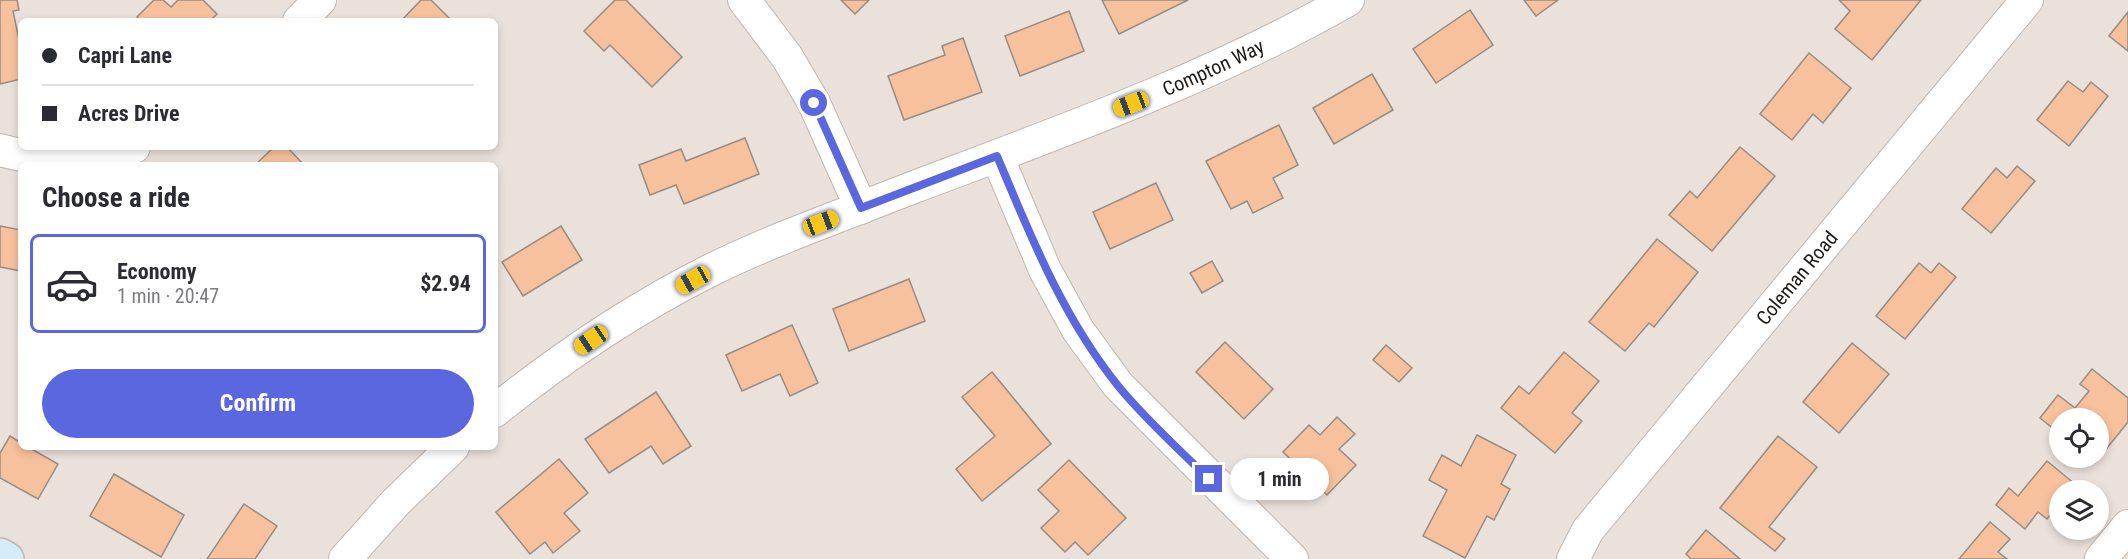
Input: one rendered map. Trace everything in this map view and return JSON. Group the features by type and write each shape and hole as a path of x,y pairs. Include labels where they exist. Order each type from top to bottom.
{"street":[{"path":"301,18 320,0"},
{"path":"744,0 788,57 814,103 861,208"},
{"name":"Compton Way","path":"498,409 542,373 624,318 711,270 782,238 1198,77 1289,33 1348,0"},
{"name":"Coleman Road","path":"1573,559 1588,530 2027,0"},
{"path":"0,150 61,159 106,155 124,150"},
{"path":"997,156 1045,270 1078,330 1118,386 1292,559"},
{"path":"345,559 395,503 450,450"},
{"path":"2101,559 2128,526"},
{"path":"0,555 7,559"}],"building":[{"path":"0,0 17,0 19,10 13,11 18,35 18,80 0,84"},
{"path":"154,0 163,0 171,7 178,0 203,0 217,14 213,18 137,17"},
{"path":"421,0 431,0 449,18 404,18"},
{"path":"615,0 626,0 682,57 652,87 610,45 604,51 584,31"},
{"path":"841,0 869,0 855,14"},
{"path":"1102,0 1188,0 1119,34"},
{"path":"1524,0 1558,0 1536,16"},
{"path":"1839,0 1921,0 1872,60 1835,29 1850,11"},
{"path":"1470,10 1493,45 1436,83 1413,49"},
{"path":"1069,11 1084,51 1020,76 1005,36"},
{"path":"2128,12 2128,51 2109,36"},
{"path":"963,38 982,92 904,120 888,76 945,55 942,46"},
{"path":"1809,53 1851,88 1823,123 1813,114 1792,140 1760,114"},
{"path":"1372,74 1393,110 1334,144 1313,108"},
{"path":"2068,81 2083,92 2091,82 2108,96 2069,146 2037,120"},
{"path":"1279,125 1298,165 1273,178 1283,198 1253,213 1247,201 1231,209 1206,161"},
{"path":"745,138 759,174 684,204 676,185 650,195 639,165 681,149 686,161"},
{"path":"1740,147 1775,176 1712,251 1669,215 1690,191 1697,198"},
{"path":"271,150 290,150 301,162 258,162"},
{"path":"2017,166 2035,181 1991,233 1962,209 1996,168 2007,178"},
{"path":"1156,183 1173,220 1110,249 1093,212"},
{"path":"0,226 18,229 18,270 0,267"},
{"path":"561,226 582,260 523,296 502,262"},
{"path":"1657,239 1698,272 1654,327 1649,323 1625,351 1589,322"},
{"path":"1212,261 1223,281 1202,293 1190,273"},
{"path":"1919,263 1931,273 1939,263 1956,277 1905,339 1876,316"},
{"path":"909,279 925,321 849,351 833,309"},
{"path":"792,325 818,383 790,396 780,374 742,391 726,355"},
{"path":"1225,342 1273,389 1244,419 1196,372"},
{"path":"1852,343 1889,374 1839,433 1803,402"},
{"path":"1386,345 1412,368 1399,382 1373,360"},
{"path":"1564,352 1599,381 1572,413 1582,421 1555,453 1501,408 1519,386 1529,394"},
{"path":"2092,369 2128,398 2128,422 2109,446 2109,408 2075,408 2089,391 2080,384"},
{"path":"992,372 1051,444 982,501 956,469 995,436 962,397"},
{"path":"656,392 691,446 663,464 651,446 609,473 585,439"},
{"path":"2058,395 2075,408 2049,408 2049,425 2040,418"},
{"path":"1337,417 1355,434 1339,449 1356,465 1327,495 1283,452 1309,425 1320,435"},
{"path":"1477,435 1516,455 1501,484 1510,489 1494,520 1487,516 1465,558 1423,536 1447,490 1429,480 1442,455 1461,466"},
{"path":"10,436 18,441 18,450 33,450 58,464 38,499 0,478 0,453"},
{"path":"1778,436 1817,467 1769,527 1785,539 1775,551 1720,508"},
{"path":"559,459 588,493 564,513 580,531 553,553 545,542 530,554 496,512"},
{"path":"1069,460 1126,518 1088,555 1075,542 1065,552 1041,528 1059,511 1038,490"},
{"path":"2047,461 2049,468 2056,468 2070,480 2049,480 2049,517 2047,519 2038,512 2025,529 1996,505 2009,488 2018,496"},
{"path":"114,474 184,515 161,557 90,516"},
{"path":"244,504 277,526 255,559 207,559"},
{"path":"1990,522 2010,539 1998,552 2007,559 1959,559"},
{"path":"1706,530 1740,559 1691,559 1686,554"}],"route":[{"path":"814,103 861,208 997,156 1045,270 1078,330 1118,386 1209,479"}]}
